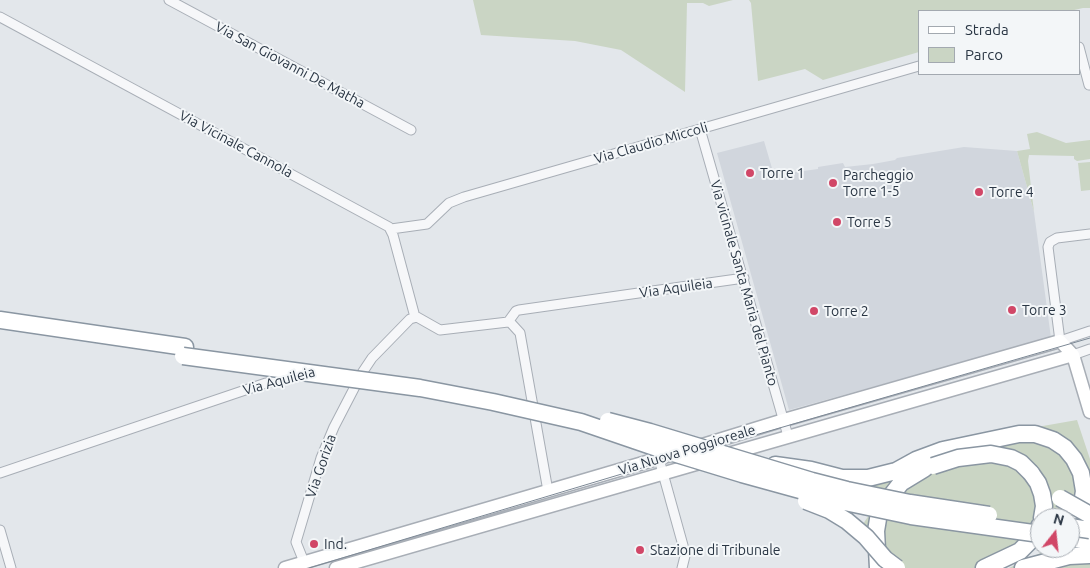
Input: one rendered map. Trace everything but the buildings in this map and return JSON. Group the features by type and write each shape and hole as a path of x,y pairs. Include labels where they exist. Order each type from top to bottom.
{"highway":[{"path":"0,320 421,380 579,413 650,432 840,501 911,516 1030,533"},
{"path":"0,328 183,356 420,388 581,422 657,448 884,498 1030,522"},
{"path":"744,467 806,469 842,478 868,478 896,471 916,460 943,450 1027,434 1041,436 1060,444 1070,453 1078,466 1083,483 1083,498 1080,509"},
{"path":"878,568 876,530 880,513 892,492 907,478 933,466 958,458 991,454 1011,458 1021,463 1056,495 1090,515"},
{"path":"744,467 842,517 860,531 885,559 897,568"},
{"path":"1031,473 1038,482 1044,508"},
{"path":"984,568 1020,551 1030,540"},
{"path":"997,568 1030,558"},
{"path":"1023,568 1037,558"}],"main road":[{"path":"1060,341 1073,355 1090,412"},
{"name":"Via Nuova Poggioreale","path":"285,568 659,459 784,420 1060,341"},
{"name":"Via Nuova Poggioreale","path":"336,568 1073,355"},
{"path":"330,555 336,568"}],"street":[{"name":"Via San Giovanni De Matha","path":"169,0 411,130"},
{"name":"Via Vicinale Cannola","path":"0,17 386,225 391,230"},
{"path":"1080,51 1089,85"},
{"name":"Via Claudio Miccoli","path":"391,230 427,224 449,203 458,199 918,66"},
{"name":"Via vicinale Santa Maria del Pianto","path":"700,129 788,436"},
{"path":"362,373 375,355 410,319 415,317 391,230"},
{"path":"1060,341 1048,247 1050,242 1057,238 1090,234"},
{"name":"Via Aquileia","path":"415,317 440,330 509,321 516,311 519,310 744,278"},
{"path":"509,321 520,333 548,491"},
{"name":"Via Nuova Poggioreale","path":"1060,341 1090,331"},
{"name":"Via Nuova Poggioreale","path":"1073,355 1090,349"},
{"name":"Via Aquileia","path":"0,472 266,383 319,370 362,373"},
{"name":"Via Gorizia","path":"304,562 296,542 321,458 334,427 362,373"},
{"path":"659,459 684,549 685,556 682,568"},
{"path":"0,530 11,568"}],"shaded area":[{"path":"764,141 774,175 818,169 818,167 843,163 845,167 873,164 964,147 1017,151 1034,212 1051,338 789,410 717,153"}],"green space":[{"path":"473,0 733,0 709,6 703,3 687,3 685,92 621,50 575,41 481,35"},
{"path":"749,0 1090,0 1090,8 1074,10 918,10 918,52 823,80 805,69 758,81 751,3"},
{"path":"1037,132 1066,143 1090,140 1090,159 1077,161 1074,159 1074,156 1029,155 1028,161 1034,212 1017,151 1030,149 1027,134"},
{"path":"1090,162 1090,190 1081,191 1078,163"},
{"path":"1077,420 1090,459 1090,568 1040,568 1051,558 1080,558 1080,517 1088,502 1060,450 1080,488 1073,508 1030,508 1030,550 990,568 882,568 882,518 920,467 870,531 863,524 869,515 858,475 1020,430"},
{"path":"1030,558 1043,558 1014,568 1009,568"}],"tram line":[{"path":"309,568 645,467 1090,338"}],"place":[{"name":"Torre 1","path":"750,173"},
{"name":"Parcheggio Torre 1-5","path":"833,183"},
{"name":"Torre 4","path":"979,192"},
{"name":"Torre 5","path":"837,222"},
{"name":"Torre 3","path":"1012,310"},
{"name":"Torre 2","path":"814,311"},
{"name":"Ind.","path":"314,544"},
{"name":"Stazione di Tribunale","path":"640,550"}]}
